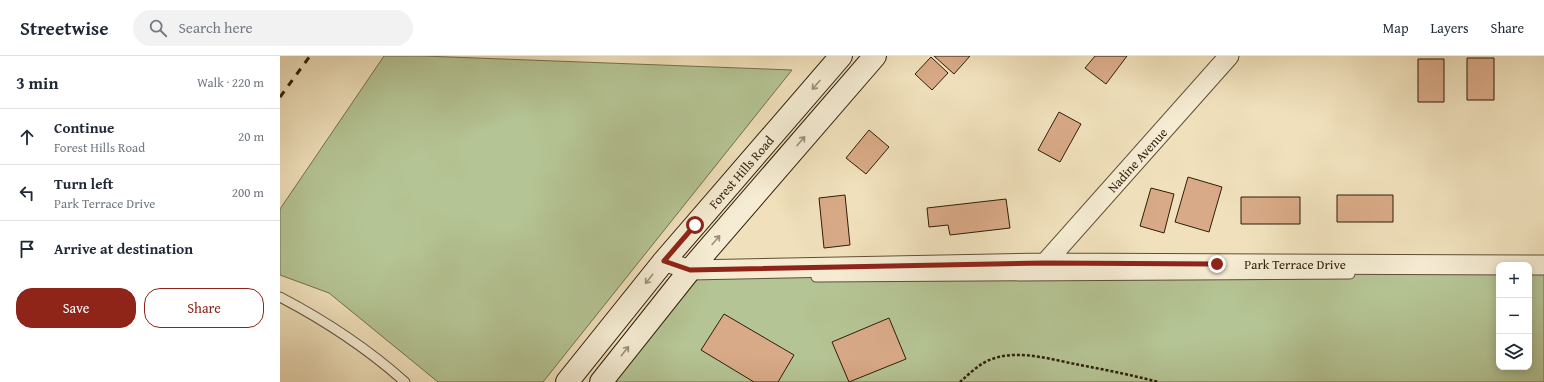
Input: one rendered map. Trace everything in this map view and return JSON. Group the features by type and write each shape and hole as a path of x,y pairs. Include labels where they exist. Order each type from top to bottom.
{"street":[{"name":"Forest Hills Road","path":"567,382 664,261 842,56"},
{"name":"Forest Hills Road","path":"601,382 690,270 875,56"},
{"name":"Nadine Avenue","path":"1045,263 1229,56"},
{"name":"Park Terrace Drive","path":"664,261 690,270 1045,263 1544,265"}],"lane":[{"path":"1532,272 1544,272"},
{"path":"720,277 1496,273"},
{"path":"280,297 311,314 388,367 405,382"}],"path":[{"path":"960,382 971,372 992,359 1006,356 1026,355 1129,374 1158,382"}],"green space":[{"path":"384,56 423,56 792,70 543,382 438,382 329,293 280,275 280,209"},
{"path":"1496,266 1496,370 1532,370 1532,266 1544,266 1544,382 611,382 698,273"}],"building":[{"path":"934,56 970,56 954,74"},
{"path":"1095,56 1127,56 1106,84 1085,68"},
{"path":"931,57 948,73 932,90 915,74"},
{"path":"1467,58 1494,58 1494,100 1467,100"},
{"path":"1418,59 1444,59 1444,102 1418,102"},
{"path":"1059,112 1081,124 1060,162 1038,150"},
{"path":"869,130 889,147 866,174 846,158"},
{"path":"1188,177 1222,187 1209,232 1175,222"},
{"path":"1151,188 1174,194 1164,233 1140,226"},
{"path":"845,195 850,245 824,248 819,198"},
{"path":"1337,195 1393,195 1393,222 1337,222"},
{"path":"1241,197 1300,197 1300,224 1241,224"},
{"path":"1006,199 1010,228 950,235 948,225 929,227 927,208"},
{"path":"724,314 794,355 778,382 754,382 701,350"},
{"path":"889,318 906,359 849,382 832,342"}],"railway":[{"path":"280,97 310,56"}],"route":[{"path":"695,225 664,261 690,270 1045,263 1217,264"}]}
